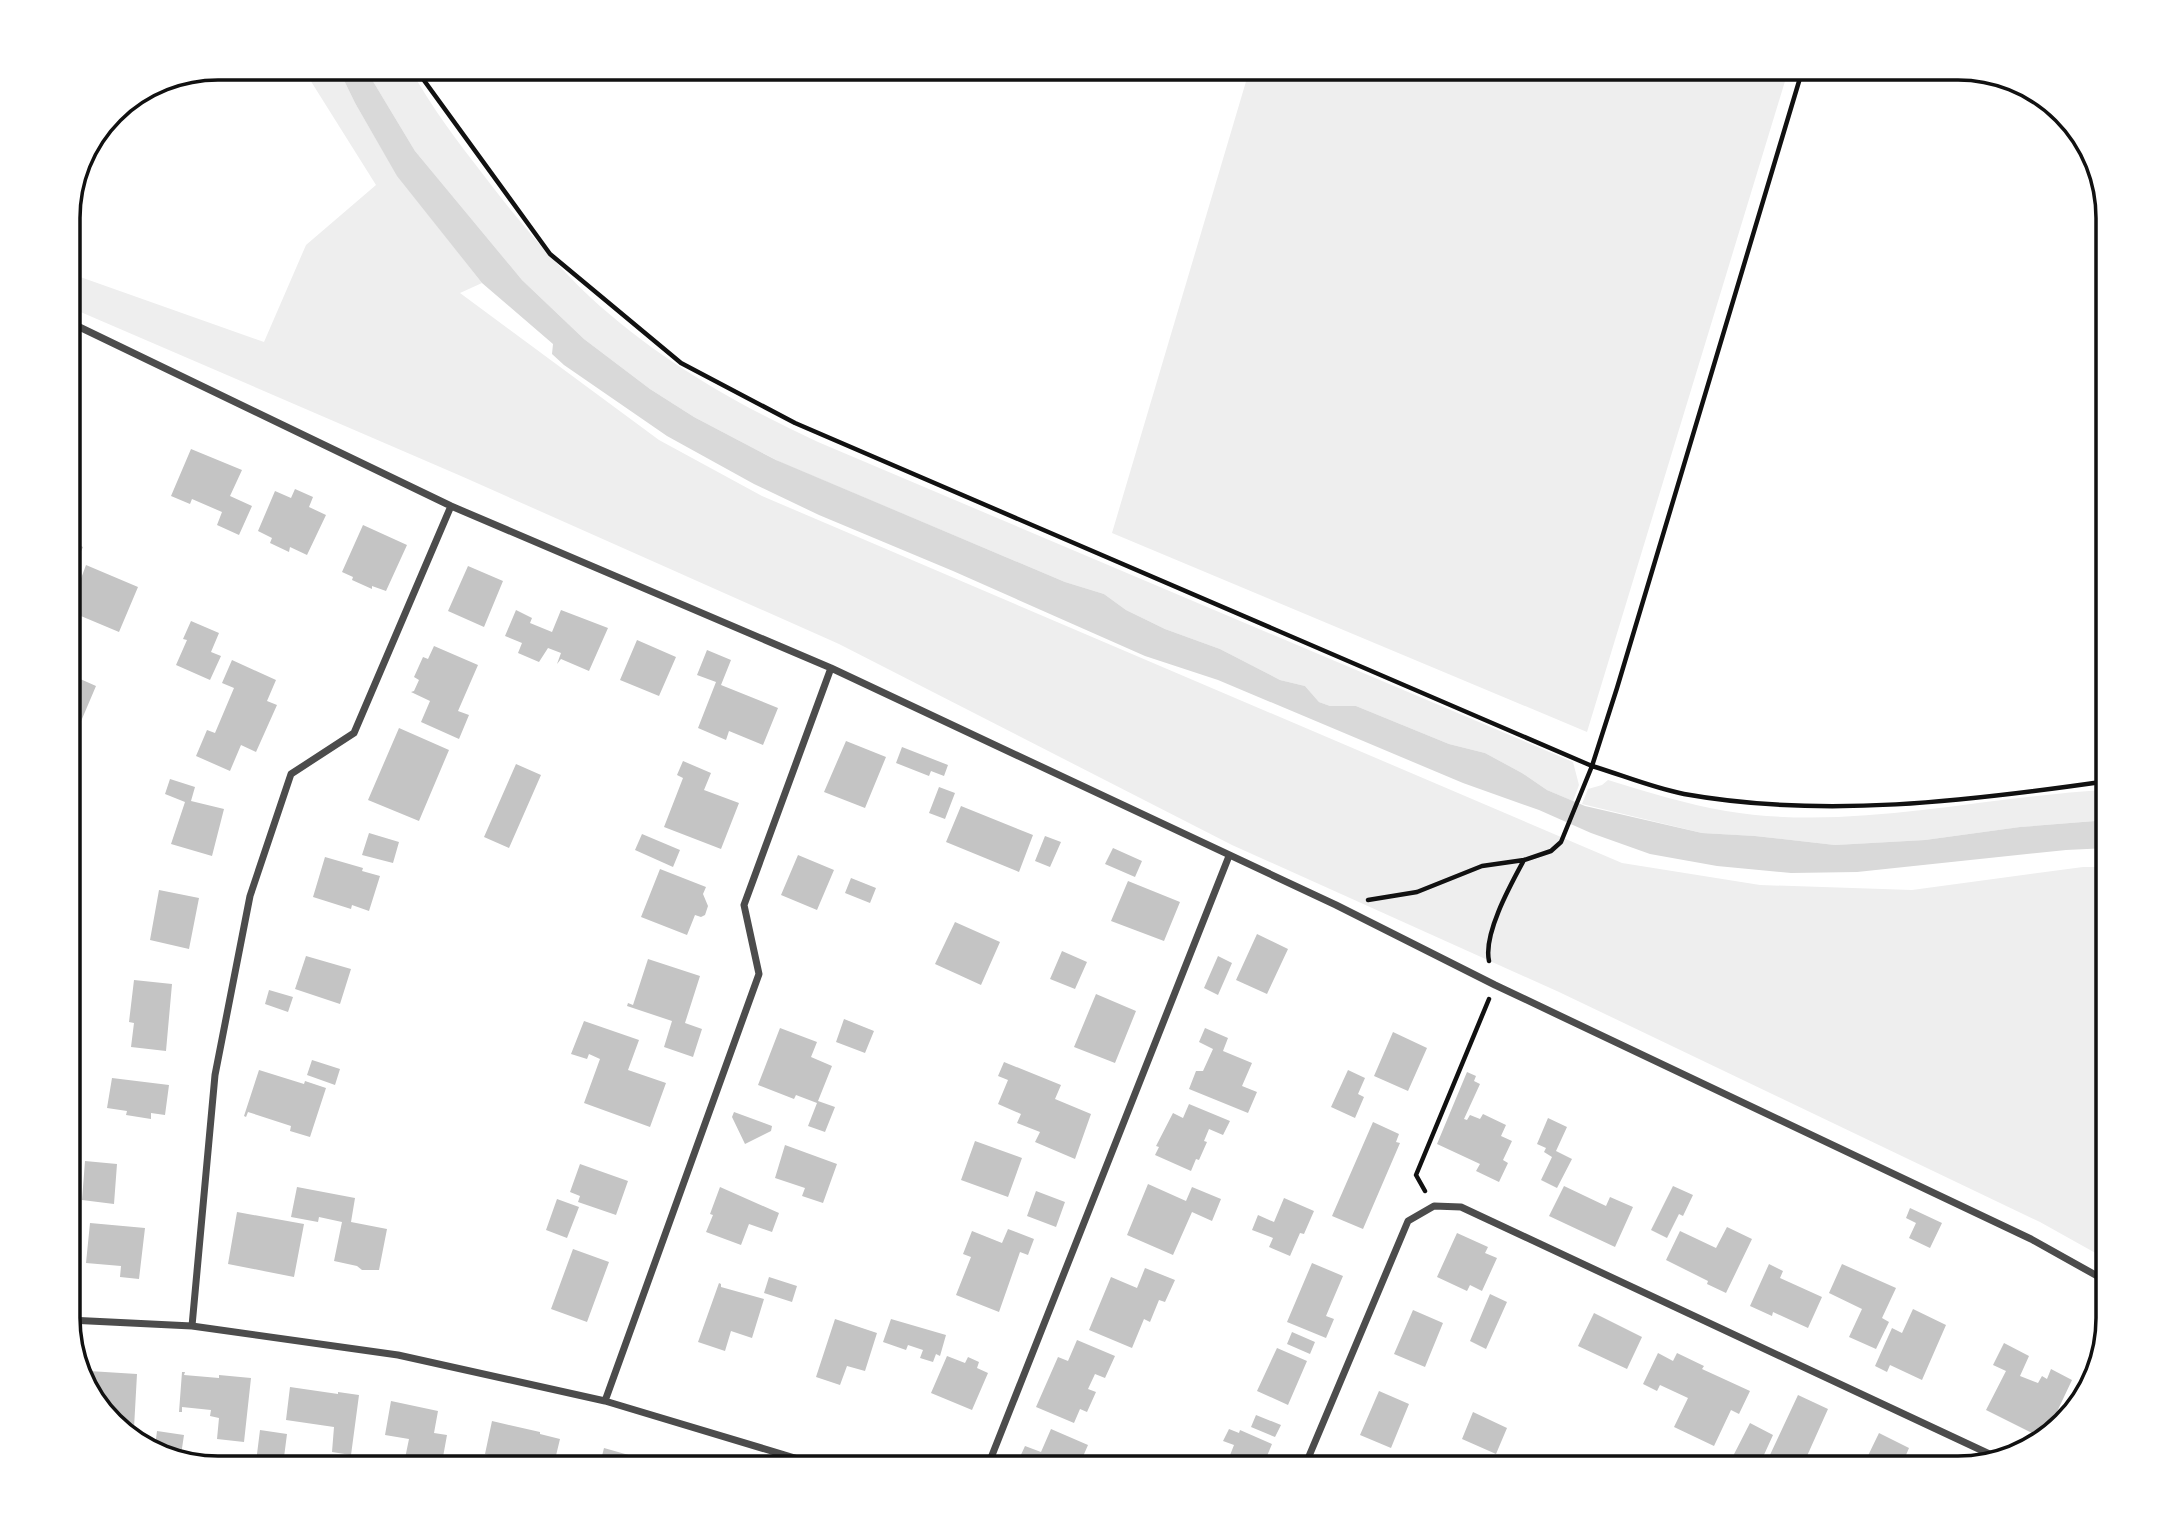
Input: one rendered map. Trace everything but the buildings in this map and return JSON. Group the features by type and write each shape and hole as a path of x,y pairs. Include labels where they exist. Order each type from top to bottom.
{"street":[{"path":"81,328 451,506 831,668 1336,905 1495,985 2031,1239 2096,1275"},
{"path":"192,1326 215,1075 250,896 291,774 354,733 451,506"},
{"path":"605,1401 759,974 744,905 831,668"},
{"path":"992,1456 1229,856"},
{"path":"1309,1456 1408,1222 1434,1206 1461,1207 1986,1453"},
{"path":"81,1321 192,1326 398,1355 605,1401 788,1456"}],"path":[{"path":"1336,905 1417,892 1482,866 1524,860 1550,851 1561,842 1592,766 1621,675 1799,80"},
{"path":"424,81 550,254 681,363 795,423 1592,766 1682,794 1778,806 1859,807 2046,790 2096,783"},
{"path":"1434,1206 1416,1175 1495,985 1487,950 1505,894 1524,860"}],"shaded area":[{"path":"1246,80 1785,80 1587,732 1112,533"},
{"path":"311,81 344,81 397,175 482,283 460,293 659,440 762,496 1622,863 1760,885 1912,890 2096,867 2096,1253 2040,1222 1559,992 1232,845 839,644 461,476 81,312 81,277 264,342 306,245 376,185"},
{"path":"344,81 373,81 415,151 522,280 584,339 650,389 694,417 776,460 1065,582 1104,594 1126,610 1165,629 1220,649 1280,680 1305,686 1319,702 1330,706 1356,706 1449,744 1485,753 1547,790 1585,806 1702,833 1835,845 1925,840 2020,827 2096,821 2096,849 1857,872 1791,873 1717,866 1650,854 1463,783 1218,680 1145,656 819,515 754,484 667,436 564,365 552,354 553,344 482,283 397,176"},
{"path":"373,81 417,81 497,193 562,269 616,319 698,379 818,442 1573,762 1579,785 1573,801 1547,790 1485,753 1449,744 1356,706 1330,706 1319,702 1305,686 1280,680 1220,649 1165,629 1126,610 1104,594 1065,582 780,462 694,417 650,389 584,339 522,280 415,151"},
{"path":"1608,780 1726,811 1821,817 1917,811 2096,791 2096,821 2020,827 1925,840 1835,845 1702,833 1582,804 1588,789"}]}
